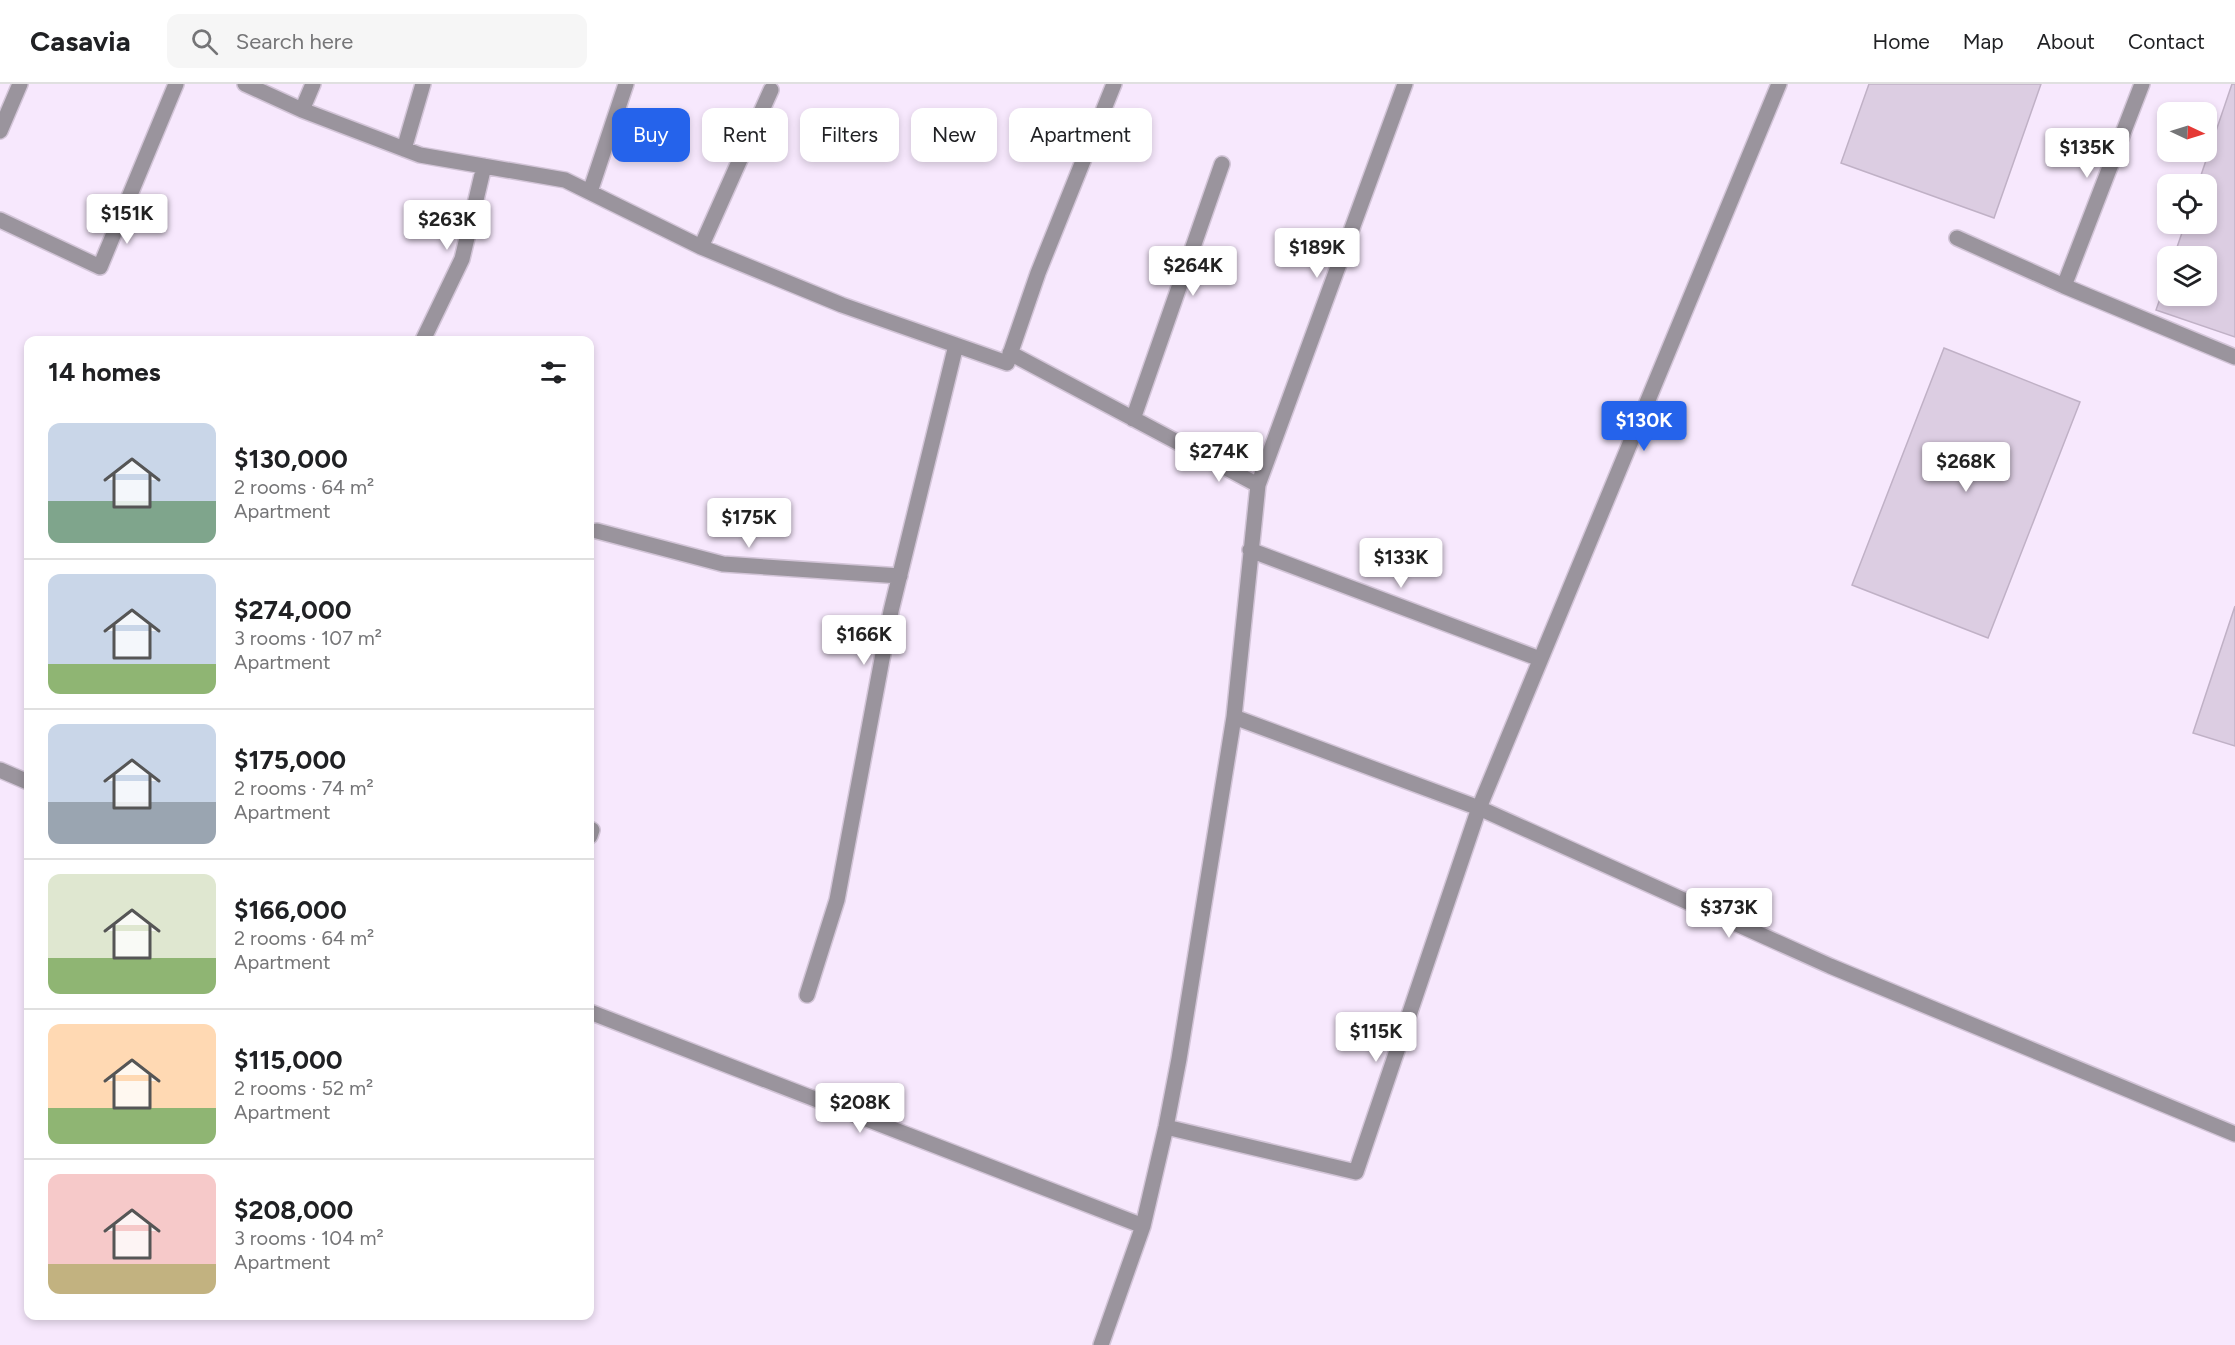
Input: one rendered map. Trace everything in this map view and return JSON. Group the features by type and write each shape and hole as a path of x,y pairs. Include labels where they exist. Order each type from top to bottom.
{"street":[{"path":"0,131 20,84"},
{"path":"0,220 100,267 176,84"},
{"path":"245,84 302,110 420,155 565,180 701,247 842,305 1007,363 1038,273 1114,84"},
{"path":"302,110 313,84"},
{"path":"404,149 423,84"},
{"path":"590,192 626,84"},
{"path":"1101,1345 1143,1226 1166,1127 1234,717 1258,485 1405,84"},
{"path":"1166,1127 1356,1172 1479,808 1779,84"},
{"path":"2064,286 2142,84"},
{"path":"701,247 771,90"},
{"path":"1133,419 1221,164"},
{"path":"425,336 462,259 484,166"},
{"path":"1957,238 2064,286 2235,357"},
{"path":"807,995 837,900 891,611 956,345"},
{"path":"1010,353 1258,485"},
{"path":"597,531 723,564 900,576"},
{"path":"1251,550 1540,660"},
{"path":"1234,717 1479,808 1830,966 2235,1134"},
{"path":"0,770 24,780"},
{"path":"594,1014 1143,1226"}],"building":[{"path":"1869,84 2041,84 1994,218 1841,163"},
{"path":"2232,84 2235,84 2235,337 2156,310 2157,306 2217,306 2217,246 2177,246 2182,234 2217,234 2217,174 2201,174 2205,162 2217,162 2217,128"},
{"path":"1944,348 2080,402 1988,638 1852,585"},
{"path":"2235,606 2235,746 2193,733"}]}
